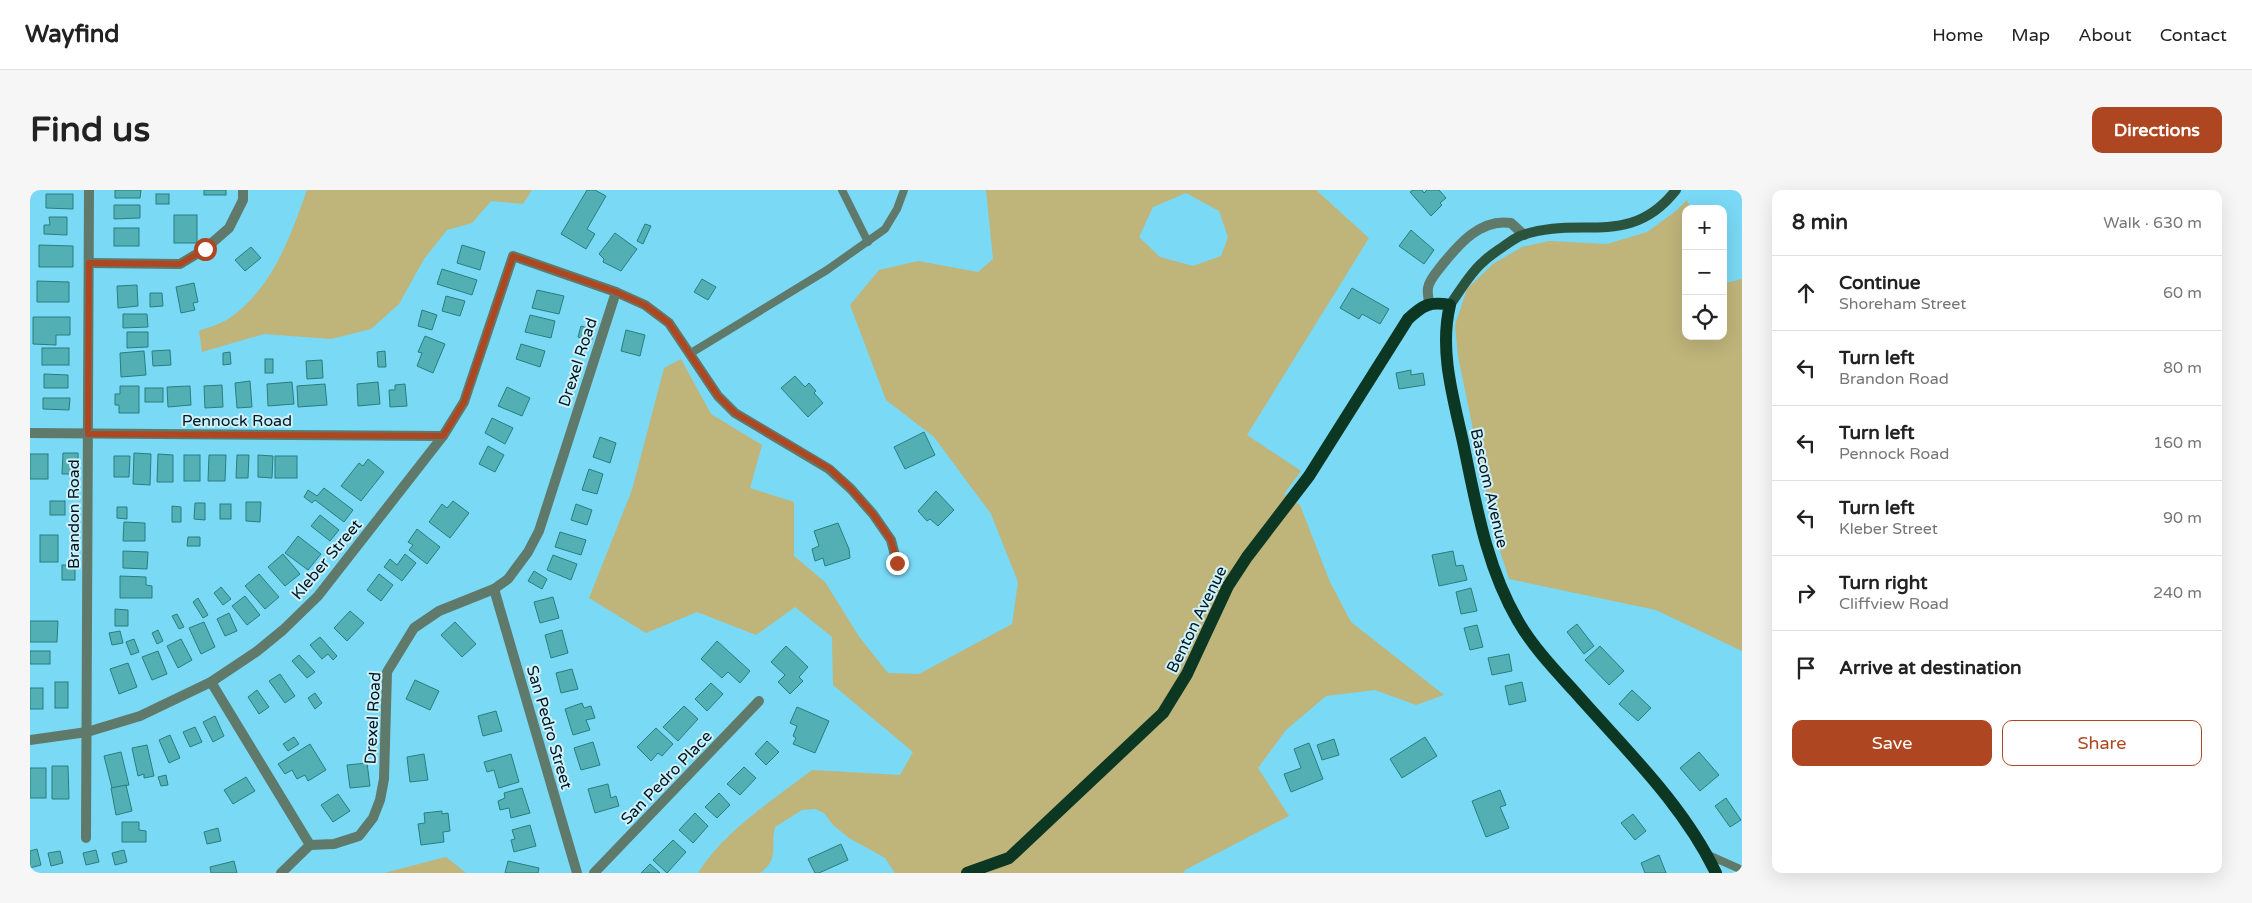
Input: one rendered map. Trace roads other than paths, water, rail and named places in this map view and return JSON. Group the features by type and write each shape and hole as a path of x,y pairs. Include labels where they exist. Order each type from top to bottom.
{"main road":[{"path":"1429,304 1437,302 1450,305"},
{"name":"Benton Avenue","path":"968,873 1009,858 1162,713 1179,689 1228,586 1247,557 1309,476 1408,319 1420,307 1429,304"},
{"name":"Bascom Avenue","path":"1450,305 1445,325 1445,348 1450,381 1481,527 1490,559 1503,592 1519,623 1542,655 1681,814 1716,873"}],"street":[{"name":"Brandon Road","path":"86,838 89,190"},
{"path":"89,263 180,264 205,249 229,228 242,200 243,190"},
{"name":"Bascom Avenue","path":"1450,305 1481,263 1524,235 1546,229 1606,228 1627,225 1647,217 1665,204 1676,190"},
{"path":"1429,304 1428,289 1430,281 1456,247 1467,236 1479,229 1500,222 1512,222 1524,235"},
{"name":"Kleber Street","path":"30,740 87,732 140,716 211,682 256,652 283,630 318,596 443,436 464,402 513,256 616,292"},
{"path":"616,292 645,305 669,323 718,396 735,413 823,464 851,489 873,514 891,540 897,563"},
{"name":"Drexel Road","path":"310,845 334,844 359,836 373,818 380,800 384,779 387,672 414,628 439,611 494,589 508,579 528,552 538,532 616,292"},
{"name":"Pennock Road","path":"30,434 443,436"},
{"name":"San Pedro Street","path":"494,589 577,873"},
{"path":"211,682 310,845 281,873"},
{"name":"San Pedro Place","path":"594,873 759,701"}],"lane":[{"path":"842,190 868,242"},
{"path":"690,353 827,270 868,242 885,229 897,209 904,190"},
{"path":"1706,854 1742,870"}]}
